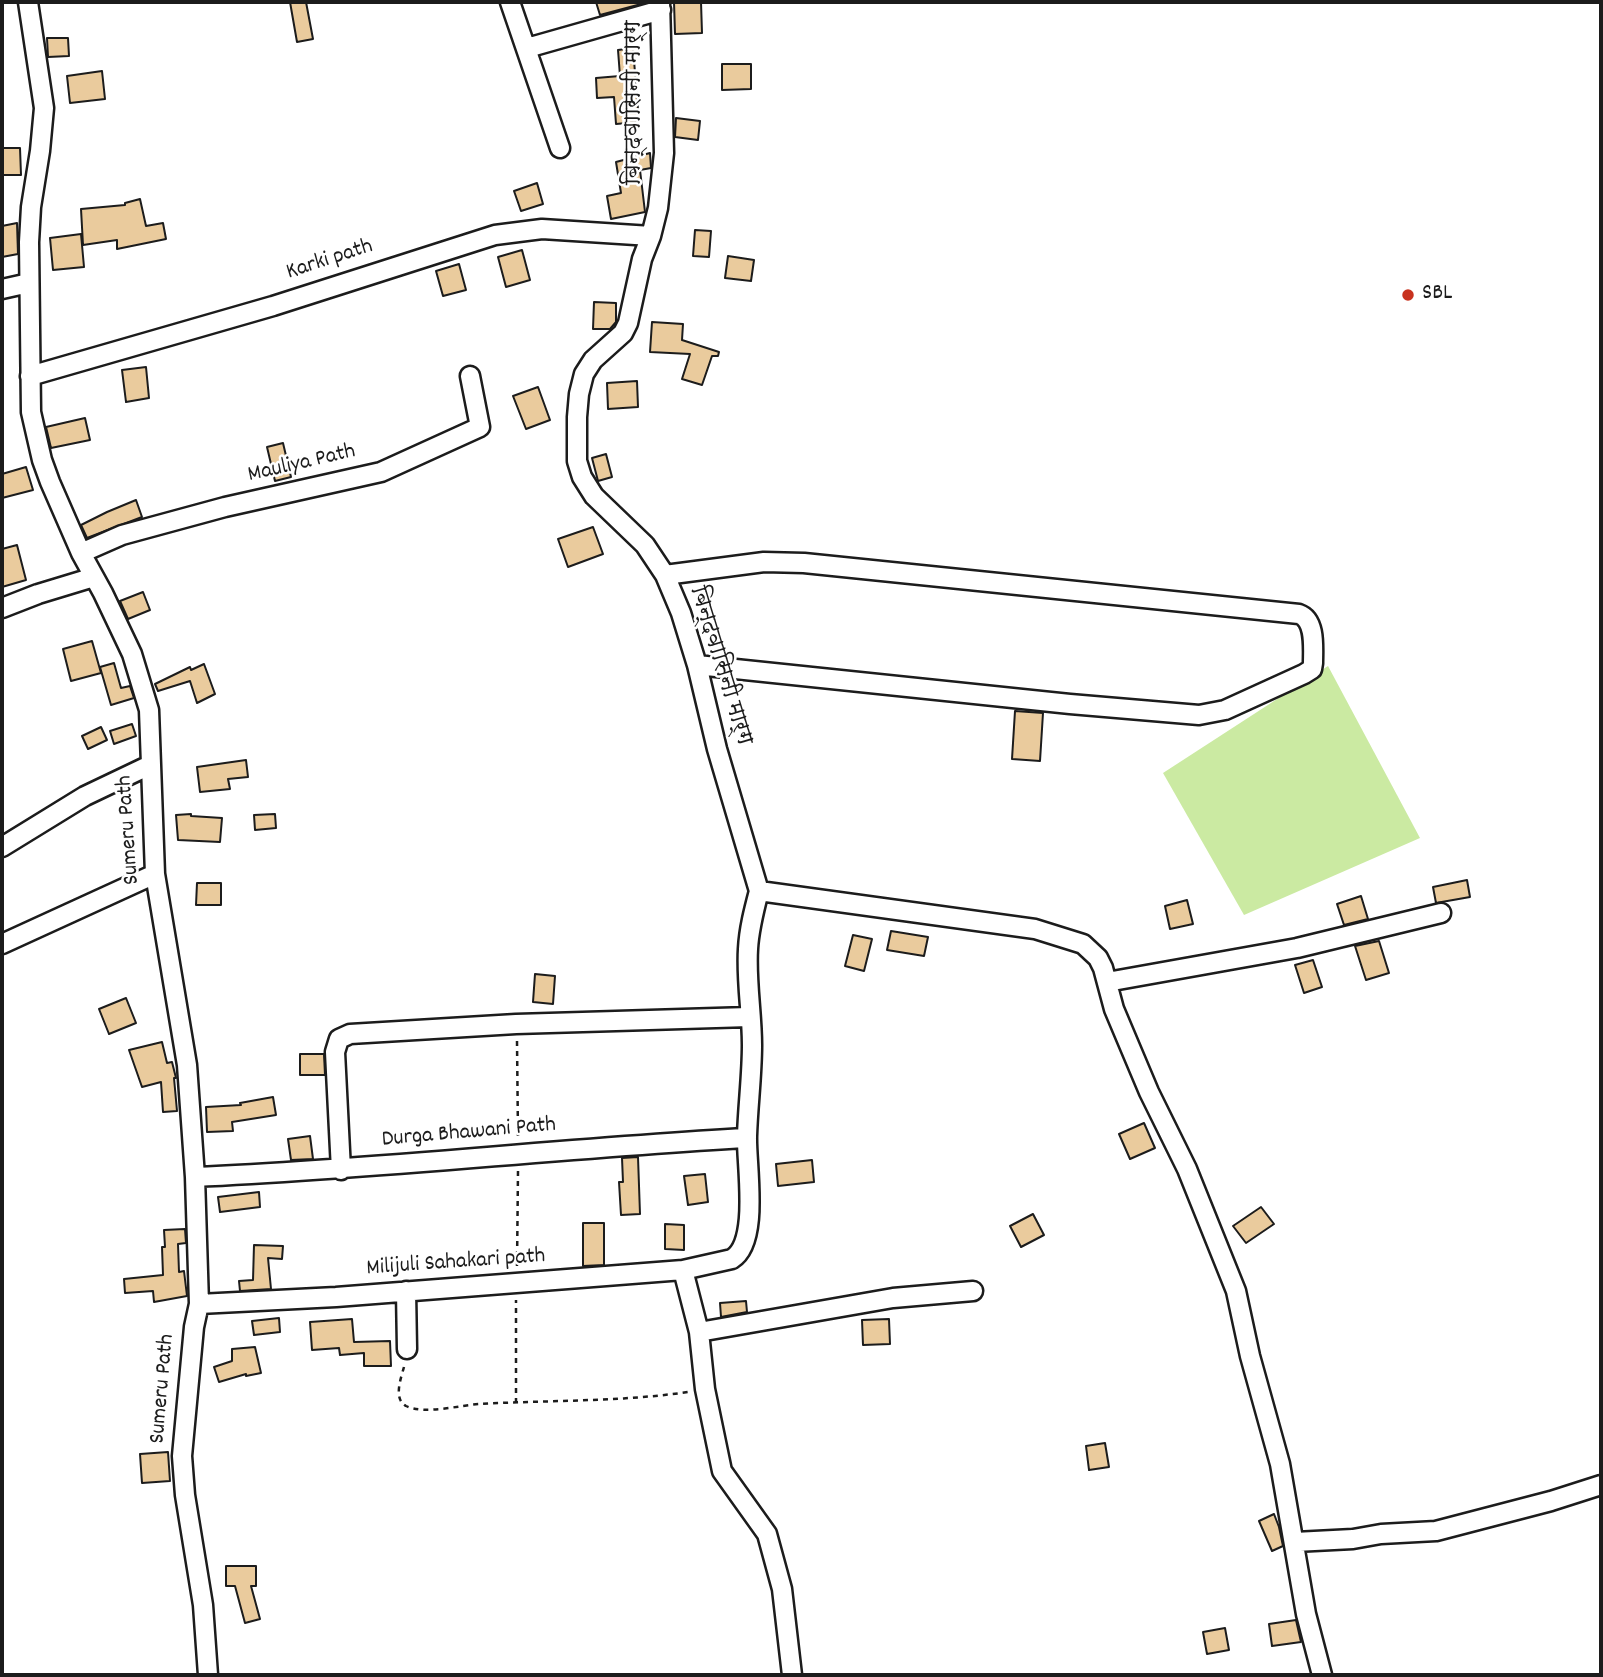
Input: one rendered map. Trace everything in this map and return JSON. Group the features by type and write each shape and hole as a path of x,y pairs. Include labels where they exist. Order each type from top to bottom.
{"street":[{"name":"Sumeru Path","path":"28,2 44,108 31,207 29,283 32,412 42,460 81,554 132,654 146,696 150,724 155,874 187,1065 195,1177 199,1304 192,1347 182,1456 185,1495 203,1605 208,1675"},
{"path":"510,2 560,148"},
{"path":"527,48 660,6"},
{"name":"बिन्दवासिनी मार्ग","path":"660,6 664,153 658,208 652,236 642,259 628,323 623,333 593,360 584,374 577,417 577,461 582,477 594,496 645,545 665,575 681,613 697,665 759,891"},
{"name":"Karki path","path":"30,376 273,306 495,235 542,229 652,236"},
{"path":"2,289 29,283"},
{"name":"Mauliya Path","path":"81,554 122,535 225,507 381,472 481,427 470,376"},
{"path":"665,575 764,562 804,563 1299,614 1311,625 1313,663 1312,669 1304,674 1225,709 1199,715 697,665"},
{"path":"2,608 94,577"},
{"path":"2,847 85,796 150,765"},
{"path":"2,944 155,874"},
{"path":"747,1138 752,1066 748,946 751,919 759,891 1035,929 1060,935 1091,950 1103,968 1114,1009 1149,1092 1186,1169 1236,1291 1250,1356 1280,1464 1306,1614 1322,1675"},
{"path":"1107,982 1297,948 1441,913"},
{"path":"341,1170 335,1052 339,1039 350,1034 516,1024 749,1017"},
{"name":"Durga Bhawani Path","path":"195,1177 341,1170 747,1138"},
{"name":"Milijuli Sahakari path","path":"199,1304 335,1297 683,1270 716,1263 738,1255 746,1239 750,1192 747,1138"},
{"path":"683,1270 699,1332 705,1389 722,1471 767,1534 782,1589 792,1675"},
{"path":"406,1291 407,1349"},
{"path":"699,1332 893,1298 972,1292"},
{"path":"1295,1542 1436,1531 1551,1502 1601,1485"}],"path":[{"path":"516,1024 519,1154"},
{"path":"407,1349 398,1392 403,1404 411,1408 647,1398 705,1389"}],"green space":[{"path":"1328,666 1420,838 1244,915 1163,773"}],"building":[{"path":"290,2 306,2 313,39 297,42"},
{"path":"596,2 644,2 645,3 600,15"},
{"path":"674,2 701,2 702,33 675,34"},
{"path":"47,38 68,38 69,56 48,57"},
{"path":"633,48 639,122 616,124 614,97 597,98 596,78 620,76 618,50"},
{"path":"722,64 751,64 751,89 722,90"},
{"path":"102,71 105,99 70,103 67,76"},
{"path":"676,118 700,121 698,140 675,137"},
{"path":"2,148 20,148 21,175 2,175"},
{"path":"650,153 651,168 640,170 645,212 611,219 607,196 621,193 616,162"},
{"path":"537,183 543,204 521,211 514,191"},
{"path":"140,199 146,226 163,223 166,239 117,249 117,240 83,245 81,209 125,205"},
{"path":"17,223 18,254 2,257 2,226"},
{"path":"695,230 711,231 709,257 693,256"},
{"path":"81,234 84,267 53,270 50,238"},
{"path":"522,250 530,280 506,287 498,257"},
{"path":"728,256 754,260 751,281 725,278"},
{"path":"459,264 466,290 443,296 436,271"},
{"path":"594,302 616,303 616,322 610,329 593,329"},
{"path":"652,322 683,324 682,340 719,352 718,356 712,356 702,385 682,379 690,354 650,352"},
{"path":"146,367 149,398 126,402 122,370"},
{"path":"637,381 638,407 608,409 607,383"},
{"path":"538,387 550,420 526,429 513,396"},
{"path":"85,418 90,440 51,448 46,427"},
{"path":"283,443 291,477 275,481 267,447"},
{"path":"606,454 612,477 598,481 592,458"},
{"path":"26,467 33,490 2,498 2,474"},
{"path":"136,500 142,517 87,538 81,525"},
{"path":"593,527 603,554 568,567 558,539"},
{"path":"17,545 26,580 2,587 2,549"},
{"path":"143,592 150,610 128,619 120,601"},
{"path":"92,641 101,673 71,681 63,649"},
{"path":"114,663 121,688 130,686 134,698 111,705 100,667"},
{"path":"204,664 215,694 197,703 190,681 158,691 155,684 190,667 191,670"},
{"path":"1015,711 1043,713 1040,761 1012,759"},
{"path":"132,724 136,736 114,744 110,731"},
{"path":"101,727 107,740 88,749 82,736"},
{"path":"246,760 248,777 228,779 230,789 200,792 197,767"},
{"path":"275,814 276,828 255,830 254,815"},
{"path":"176,815 222,818 220,842 178,840"},
{"path":"1467,880 1470,897 1436,903 1433,887"},
{"path":"197,883 221,883 221,905 196,905"},
{"path":"1361,896 1368,919 1344,925 1337,904"},
{"path":"1187,900 1193,924 1170,929 1165,906"},
{"path":"891,931 928,937 924,956 887,950"},
{"path":"853,935 872,939 864,971 845,966"},
{"path":"1379,941 1389,973 1366,980 1355,946"},
{"path":"1313,960 1322,987 1304,993 1295,965"},
{"path":"535,974 555,976 553,1004 533,1002"},
{"path":"126,998 136,1023 109,1034 99,1009"},
{"path":"162,1042 167,1063 172,1062 176,1078 177,1111 163,1112 161,1082 142,1087 129,1050"},
{"path":"300,1054 324,1054 325,1075 300,1075"},
{"path":"273,1097 276,1115 232,1122 233,1131 207,1132 206,1107 241,1105 240,1103"},
{"path":"1144,1123 1155,1148 1130,1159 1119,1134"},
{"path":"310,1136 313,1159 291,1160 288,1139"},
{"path":"638,1157 640,1214 621,1215 619,1182 623,1182 622,1158"},
{"path":"812,1160 814,1182 778,1186 776,1164"},
{"path":"705,1174 708,1202 688,1205 684,1176"},
{"path":"259,1192 260,1207 220,1212 218,1197"},
{"path":"1261,1207 1274,1224 1246,1243 1233,1226"},
{"path":"1033,1214 1044,1235 1021,1247 1010,1226"},
{"path":"583,1223 604,1223 604,1265 583,1266"},
{"path":"665,1224 684,1225 684,1250 665,1249"},
{"path":"185,1229 186,1243 178,1244 179,1272 184,1271 187,1296 154,1302 153,1291 125,1293 124,1279 163,1275 164,1230"},
{"path":"254,1245 283,1246 282,1259 268,1258 271,1289 240,1291 239,1281 253,1280"},
{"path":"746,1301 747,1312 721,1317 720,1303"},
{"path":"279,1318 280,1332 254,1335 252,1321"},
{"path":"352,1319 354,1342 390,1341 391,1366 364,1366 364,1353 340,1355 339,1348 312,1350 310,1322"},
{"path":"889,1319 890,1344 863,1345 862,1320"},
{"path":"255,1347 261,1373 246,1374 219,1382 214,1367 232,1361 232,1349"},
{"path":"1105,1443 1109,1467 1089,1470 1086,1446"},
{"path":"168,1452 170,1481 142,1483 140,1454"},
{"path":"1274,1514 1283,1546 1272,1551 1259,1521"},
{"path":"226,1566 256,1566 256,1586 251,1586 260,1619 245,1623 235,1586 226,1586"},
{"path":"1296,1620 1301,1642 1272,1646 1269,1624"},
{"path":"1225,1628 1229,1650 1207,1654 1203,1632"}],"place":[{"name":"SBL","path":"1408,295"}]}
